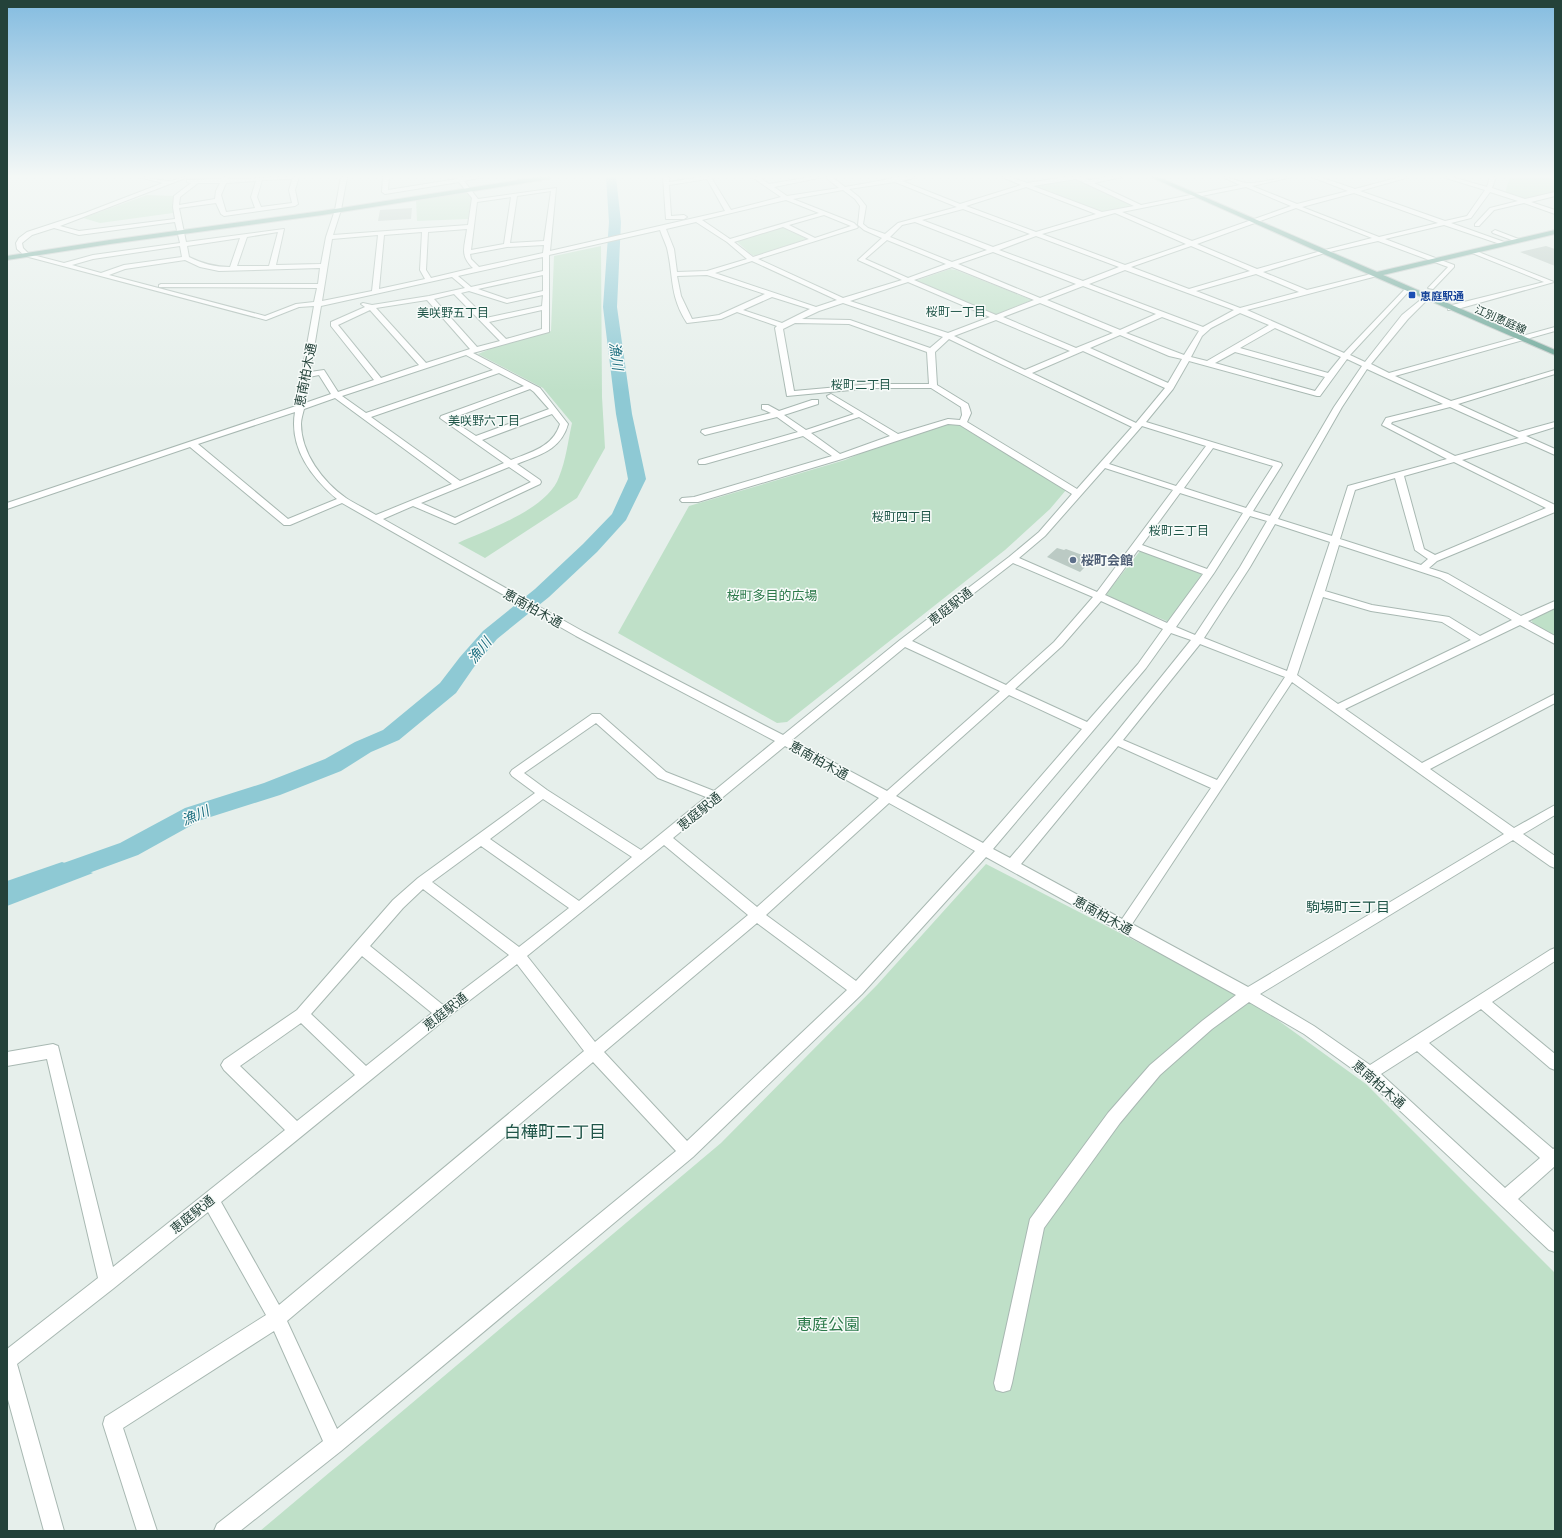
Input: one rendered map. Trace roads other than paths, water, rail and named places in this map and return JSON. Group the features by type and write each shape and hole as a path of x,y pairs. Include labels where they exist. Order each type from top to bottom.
{"main road":[{"path":"7,255 55,249"},
{"name":"江別恵庭線","path":"1316,249 1408,289 1429,293 1451,308 1555,353"},
{"path":"1375,275 1487,249"},
{"path":"7,258 25,253"}],"street":[{"path":"20,249 25,253 64,265 266,318 298,305 318,304 354,297 571,249"},
{"path":"64,265 93,257 146,249"},
{"path":"184,249 186,258"},
{"path":"233,269 240,249"},
{"path":"272,268 277,249"},
{"name":"恵南柏木通","path":"327,249 297,424 298,437 310,467 318,477 343,500 580,634 784,740 1248,994 1309,1030 1370,1073 1555,1244"},
{"path":"375,292 379,249"},
{"path":"424,249 423,270 429,280"},
{"path":"467,249 468,260 476,269"},
{"path":"467,253 488,249"},
{"path":"7,506 424,367 504,341 546,330 547,249"},
{"path":"670,249 676,293 685,315 690,321 721,317 772,294"},
{"path":"224,1531 334,1444 687,1152 857,990 984,850 1142,666 1209,573 1278,465 1211,444 1140,425 1024,373 948,336 844,301 752,259 739,249"},
{"path":"673,274 708,272 786,249"},
{"path":"873,249 861,260 996,317 1170,387"},
{"path":"911,249 1172,354 1317,394 1345,356 1408,289"},
{"path":"991,249 1203,330"},
{"path":"962,423 966,419 966,406 933,386 872,386 790,394 779,328 816,309 908,280 997,249"},
{"path":"1077,249 1276,325 1555,452"},
{"path":"931,351 948,336 1082,283 1175,249"},
{"path":"1205,249 1307,293"},
{"path":"1190,291 1256,270 1335,249"},
{"path":"1012,865 1116,741 1197,640 1245,567 1338,407 1366,365 1405,317 1429,293 1452,266 1407,249"},
{"path":"1474,252 1552,283"},
{"path":"101,275 124,267 186,258 195,263 209,267 233,269 325,266"},
{"path":"380,382 334,324 371,307 429,298 546,272"},
{"path":"708,272 816,309"},
{"path":"453,275 470,289 507,301 546,292"},
{"name":"恵庭駅通","path":"7,1361 108,1282 295,1130 518,954 579,908 664,838 717,797 904,642 1042,534 1140,425 1170,387 1194,343 1203,330 1239,310 1375,275"},
{"path":"1451,308 1552,283"},
{"path":"144,286 321,286"},
{"path":"456,292 504,341"},
{"path":"354,297 371,307 424,367"},
{"path":"376,518 553,445 561,434 564,424 537,390 471,352 429,298"},
{"path":"484,321 546,307"},
{"path":"737,310 783,326"},
{"path":"1024,373 1161,315"},
{"path":"792,321 850,322 931,351"},
{"path":"1208,364 1276,325"},
{"path":"1388,375 1555,329"},
{"path":"1234,349 1330,376"},
{"path":"931,351 933,386"},
{"path":"365,416 500,370"},
{"path":"305,375 321,372 336,396 458,484"},
{"path":"1554,508 1386,425 1389,420 1451,404 1555,372"},
{"path":"413,503 455,521 537,482 477,439 444,418 531,386"},
{"path":"831,396 897,436"},
{"path":"705,432 778,414 815,402"},
{"path":"765,407 778,414 839,457"},
{"path":"477,439 554,410"},
{"path":"702,462 804,433 861,414"},
{"path":"685,500 695,500 839,457 897,436 948,421 962,423 1078,494"},
{"path":"1124,926 1219,786 1291,676 1319,594 1351,488 1455,459 1522,437 1555,424"},
{"path":"192,444 287,523 343,500"},
{"path":"147,1531 112,1424 276,1318 757,915 1058,644 1099,596 1211,444"},
{"path":"1104,465 1444,576 1555,641"},
{"path":"1399,475 1420,550 1434,559"},
{"path":"1422,569 1434,559 1554,508"},
{"path":"1135,546 1209,573"},
{"path":"1012,559 1197,640 1291,676 1555,863"},
{"path":"1319,594 1371,608 1445,619 1479,640"},
{"path":"1338,708 1555,604"},
{"path":"904,642 1090,728"},
{"path":"1422,768 1555,698"},
{"path":"642,857 543,793 516,773 596,717 662,775 717,797"},
{"path":"1116,741 1219,786"},
{"path":"295,1130 229,1065 302,1014 398,904 423,882 543,793"},
{"path":"1003,1383 1036,1225 1114,1118 1155,1070 1208,1025 1248,994 1555,809"},
{"path":"664,838 757,915 857,990"},
{"path":"481,839 579,908"},
{"path":"423,882 518,954 594,1052 687,1152"},
{"path":"361,947 443,1013"},
{"path":"1370,1073 1555,954"},
{"path":"1481,1001 1555,1063"},
{"path":"302,1014 365,1075"},
{"path":"1418,1042 1554,1157 1506,1198"},
{"path":"7,1059 53,1051 108,1282"},
{"path":"210,1199 276,1318 334,1444"},
{"path":"7,1361 54,1531"}],"water":[{"path":"62,862 93,873 7,906 7,881"}],"waterway":[{"name":"漁川","path":"7,893 129,849 193,814 272,789 333,765 363,747 391,735 448,688 467,662 490,635 542,593 590,548 620,516 637,479 624,414 610,307 613,249"}],"place":[{"name":"恵庭駅通","path":"1412,295"},
{"name":"桜町会館","path":"1073,560"}],"district":[{"name":"桜町一丁目","path":"956,311"},
{"name":"美咲野五丁目","path":"453,312"},
{"name":"桜町二丁目","path":"861,384"},
{"name":"美咲野六丁目","path":"484,420"},
{"name":"桜町四丁目","path":"902,516"},
{"name":"桜町三丁目","path":"1179,530"},
{"name":"駒場町三丁目","path":"1348,906"},
{"name":"白樺町二丁目","path":"555,1131"}],"park label":[{"name":"桜町多目的広場","path":"772,595"},
{"name":"恵庭公園","path":"828,1324"}]}
